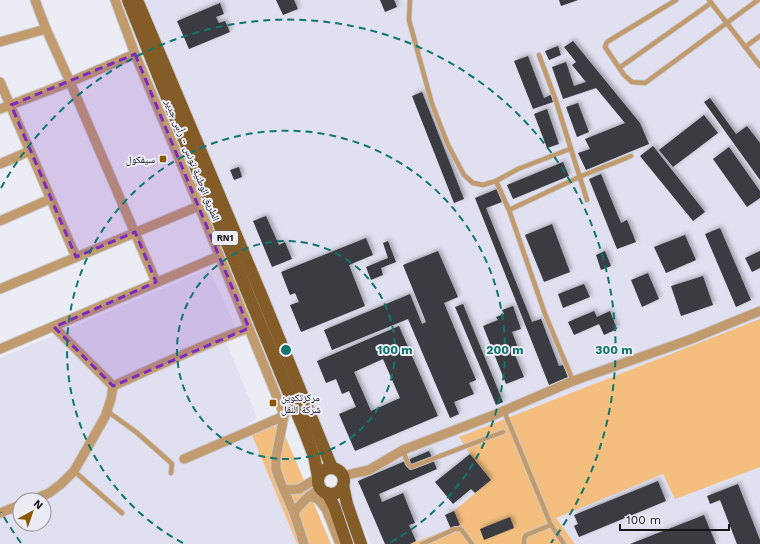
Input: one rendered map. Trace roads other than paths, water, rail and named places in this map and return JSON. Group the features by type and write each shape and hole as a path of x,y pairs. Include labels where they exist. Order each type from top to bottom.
{"main road":[{"name":"الطريق الوطنية تونس - رأس جدير","path":"128,0 304,430 314,456 321,484 334,506 347,544"},
{"name":"الطريق الوطنية تونس - رأس جدير","path":"137,0 332,468"},
{"path":"332,468 324,470 321,484 334,493 341,489 342,481"},
{"name":"RN1","path":"332,468 336,470 342,481"},
{"path":"342,481 347,504 361,544"}],"street":[{"path":"35,0 46,29 156,282"},
{"path":"115,0 134,54 199,206 284,416 276,457 276,468 294,513 304,544"},
{"path":"0,42 46,29"},
{"path":"0,109 70,82 134,54"},
{"path":"0,82 76,257"},
{"path":"0,164 30,151"},
{"path":"0,221 50,199"},
{"path":"0,289 199,206"},
{"path":"0,349 219,256"},
{"path":"342,481 370,470 403,450 574,382 689,340 760,311"},
{"path":"54,327 113,386"},
{"path":"113,386 170,360 249,328"},
{"path":"50,492 74,471 105,416 113,386"},
{"path":"184,459 284,416"},
{"path":"284,490 299,489 321,484"},
{"path":"294,513 321,484"},
{"path":"309,496 318,499 326,509 340,544"},
{"path":"0,513 12,508"}],"lane":[{"path":"410,0 409,20 432,104 448,145 464,176 473,183 483,185 496,181 518,169 570,149"},
{"path":"676,0 607,42 605,47 624,75 632,82 645,83 758,0"},
{"path":"619,68 710,2 760,66"},
{"path":"745,47 760,36"},
{"path":"539,55 555,98 587,200"},
{"path":"509,210 579,177 631,156"},
{"path":"496,181 509,210 545,314 574,382"},
{"path":"107,411 136,432 169,461 172,464 171,473"},
{"path":"504,411 551,525 564,544"},
{"path":"403,450 408,464 411,467 503,432"},
{"path":"74,471 122,513"},
{"path":"524,544 526,535 551,525"},
{"path":"422,544 455,529 460,529 472,544"}],"place":[{"name":"سيفكول","path":"163,159"},
{"name":"مركزتكوين شركة النقل","path":"273,403"}]}
